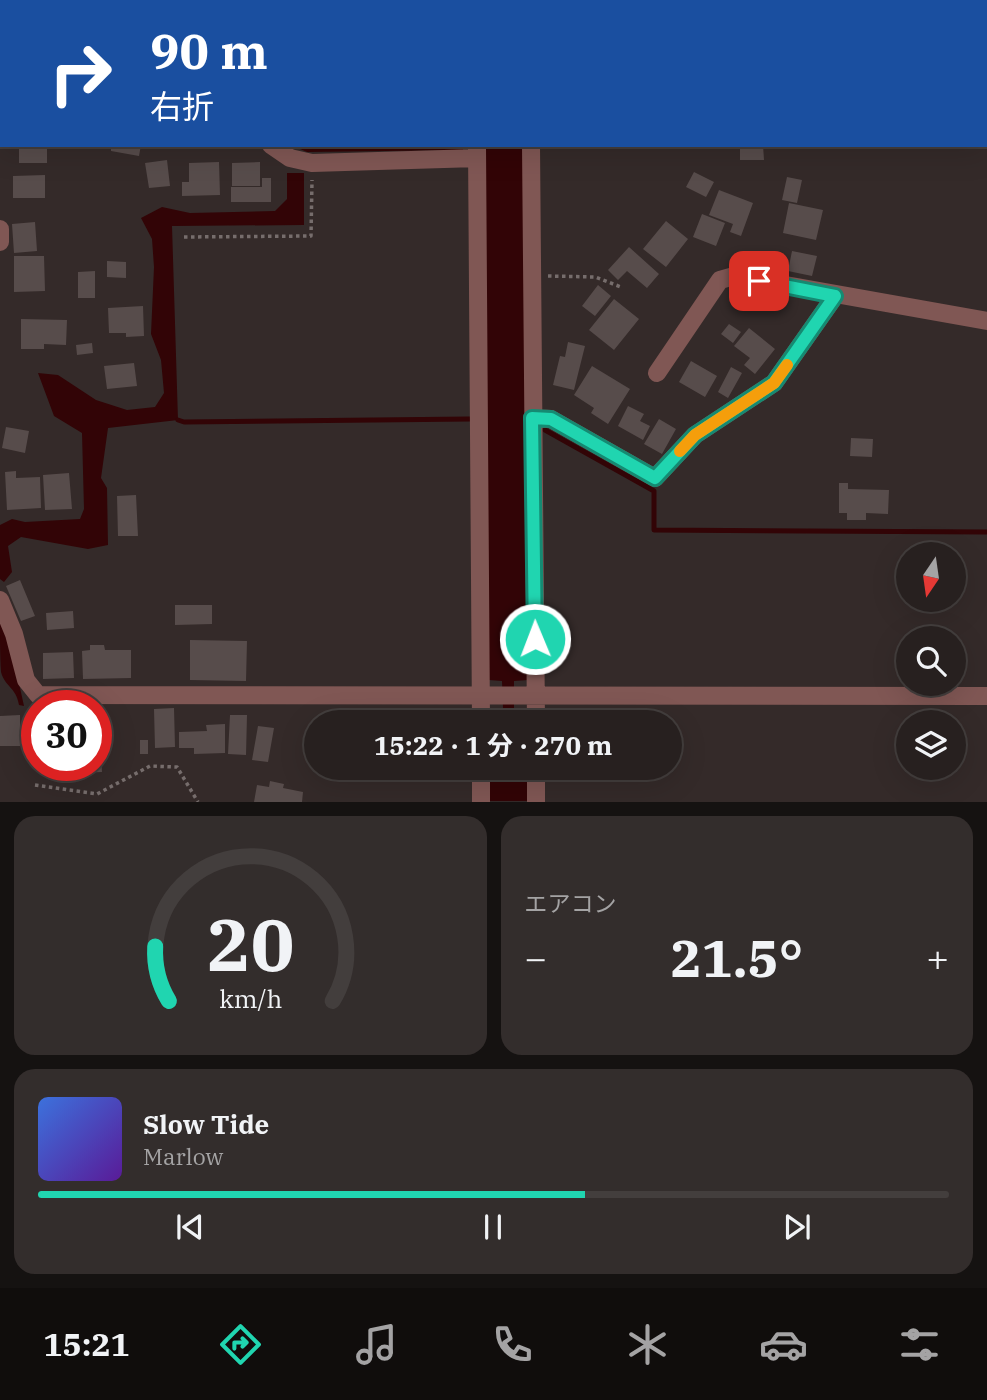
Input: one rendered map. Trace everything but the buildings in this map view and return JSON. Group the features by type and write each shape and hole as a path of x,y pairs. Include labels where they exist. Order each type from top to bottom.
{"street":[{"path":"274,147 290,158 312,163 477,152 481,710"},
{"path":"531,147 536,710"},
{"path":"0,229 0,242"},
{"path":"657,373 720,280 734,276 987,321"},
{"path":"532,418 551,419 655,478 695,435 774,383 835,296"},
{"path":"0,600 14,634 26,680 38,695 987,695"},
{"path":"481,780 481,802"},
{"path":"536,780 536,802"}],"path":[{"path":"184,237 311,236 312,163"},
{"path":"532,276 595,277 621,287"},
{"path":"35,785 97,794 149,766 177,767 198,802"}],"shaded area":[{"path":"296,147 462,147 463,150 307,152"},
{"path":"485,147 524,147 528,680 514,681 514,708 528,710 489,710 503,708 502,681 489,680"},
{"path":"287,173 304,173 304,225 172,226 178,420 108,428 101,478 107,488 108,545 88,549 21,537 8,546 12,572 4,582 0,579 0,525 12,519 25,522 80,519 84,509 82,433 54,416 38,373 58,375 96,400 127,410 155,407 164,393 161,360 151,334 154,267 152,239 141,218 162,207 190,213 275,211 287,199"},
{"path":"0,622 11,647 21,692 21,705 1,672"},
{"path":"489,780 528,780 529,801 490,801"}],"waterway":[{"path":"178,420 470,419"},
{"path":"545,430 654,491 654,530 987,532"}],"slow traffic":[{"path":"680,451 695,435 774,383 787,365"}],"route":[{"path":"535,639 532,418 551,419 655,478 695,435 774,383 835,296 759,281"}]}
